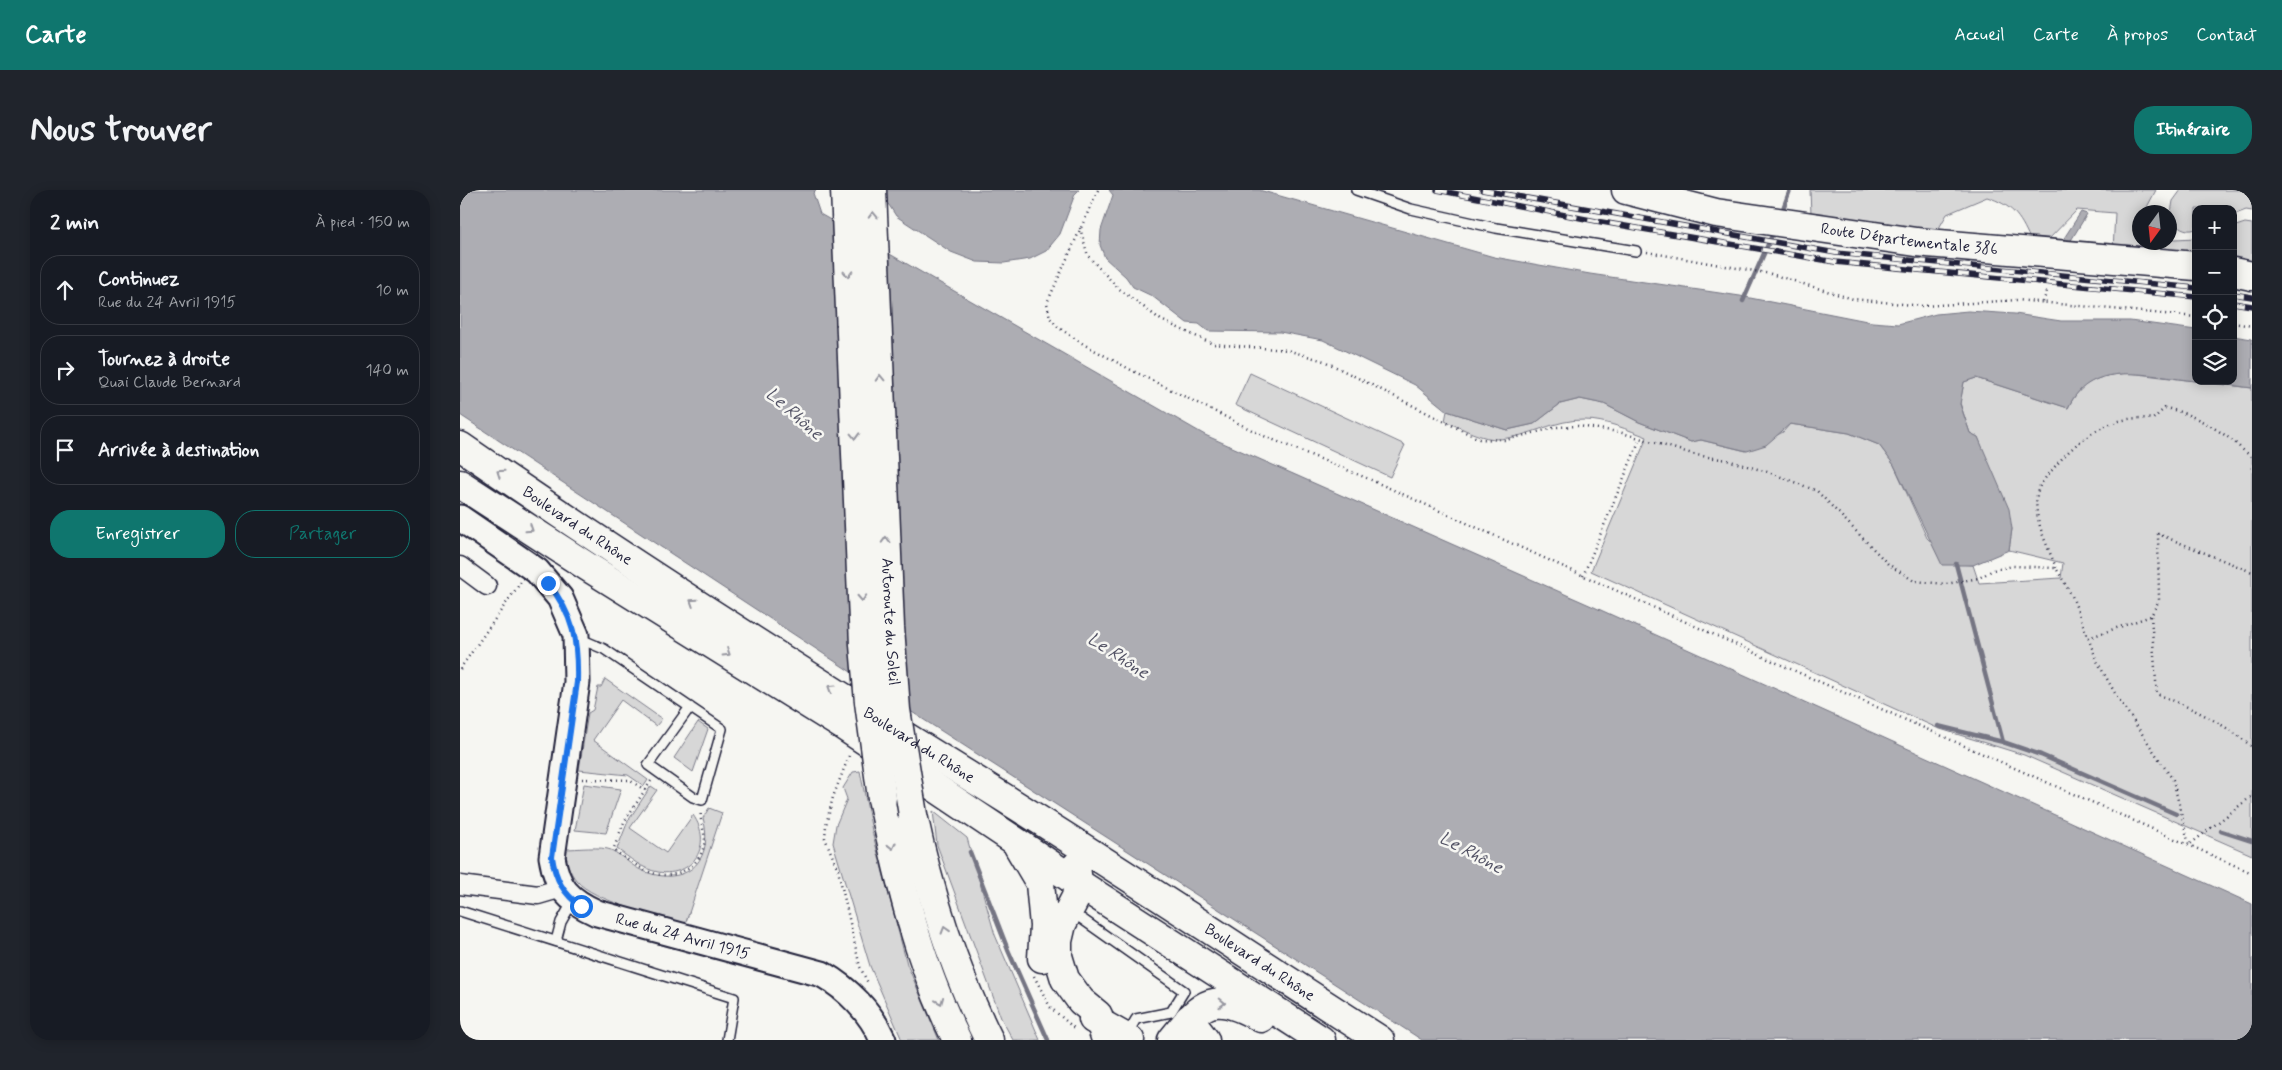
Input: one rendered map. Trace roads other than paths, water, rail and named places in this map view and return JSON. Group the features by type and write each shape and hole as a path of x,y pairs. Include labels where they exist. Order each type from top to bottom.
{"main road":[{"name":"Autoroute du Soleil","path":"845,190 864,645 869,702 882,798 894,851 929,974 957,1040"},
{"name":"Autoroute du Soleil","path":"872,190 890,627 896,710 913,814 926,866 957,969 989,1040"},
{"name":"Route Départementale 386","path":"1626,190 1716,213 1916,242 2192,266"},
{"path":"2237,273 2252,276"},
{"name":"Boulevard du Rhône","path":"460,446 696,605 842,695 871,716 978,782 1380,1040"},
{"name":"Boulevard du Rhône","path":"460,484 588,567 811,705 1078,883 1320,1040"},
{"path":"460,518 527,563 543,577 560,598 576,638 577,682 552,857 554,870 568,894"},
{"path":"871,716 974,794 1068,852 1076,864 1078,883 1076,897 1066,914 1058,941 1059,962 1071,989 1098,1015 1108,1034"},
{"path":"1014,840 1040,883 1044,926 1042,956 1044,970 1056,996 1070,1011 1108,1034"},
{"path":"1044,926 1061,894 1069,887 1094,878 1114,887 1209,951 1349,1040"},
{"name":"Rue du 24 Avril 1915","path":"568,894 597,913 822,974 850,993 861,1006 883,1040"},
{"path":"1181,1014 1217,1002 1233,1004 1299,1040"},
{"path":"1172,1040 1181,1014"},
{"path":"1181,1014 1206,1040"}],"street":[{"path":"460,566 488,586"},
{"path":"460,885 538,895 568,894"}],"lane":[{"path":"1356,190 1411,209 1496,228 1636,251"},
{"path":"576,638 604,649 690,707 722,729 702,800 693,797 648,765 690,707"},
{"path":"556,941 568,894"},
{"path":"460,911 734,998 728,1040"},
{"path":"1082,919 1184,991 1181,1014 1171,1012 1136,1019 1108,1034"}],"water":[{"name":"Le Rhône","path":"460,190 816,190 813,193 820,214 1205,435 1594,607 2252,904 2252,1040 1422,1040 918,716 460,415"},
{"path":"864,190 1079,190 1075,194 1060,234 1046,251 1030,259 1004,263 977,262 951,252 896,216 889,205"},
{"path":"1109,190 1259,190 1494,257 1590,274 1740,296 1872,322 1898,324 1936,314 1968,311 2015,314 2061,321 2130,321 2192,329 2192,380 2142,374 2107,376 2092,382 2078,392 2068,408 1976,378 1964,382 1960,404 1970,433 1978,437 2009,509 2012,529 2009,550 1973,565 1942,565 1894,465 1879,445 1849,433 1790,424 1766,445 1747,451 1701,440 1691,442 1639,422 1604,404 1580,399 1560,404 1534,424 1507,430 1447,411 1415,385 1323,340 1280,332 1208,331 1199,324 1187,323 1152,296 1133,287 1126,277 1105,258 1100,245 1101,230 1113,195"},
{"path":"2081,212 2087,214 2067,247 2059,246"},
{"path":"2237,337 2252,339 2252,388 2229,385 2237,385"}],"waterway":[{"path":"1781,214 1790,190"},
{"path":"1743,301 1774,231"},
{"path":"1956,564 2003,742"},
{"path":"1938,726 2003,742 2041,755 2176,814"},
{"path":"2221,831 2252,841"},
{"path":"970,852 1008,950 1048,1040"}],"railway":[{"path":"1437,190 1596,221 1835,262 2192,297"},
{"path":"1482,190 1836,253 2192,288"},
{"path":"2237,295 2252,297"},
{"path":"2237,304 2252,306"}]}
